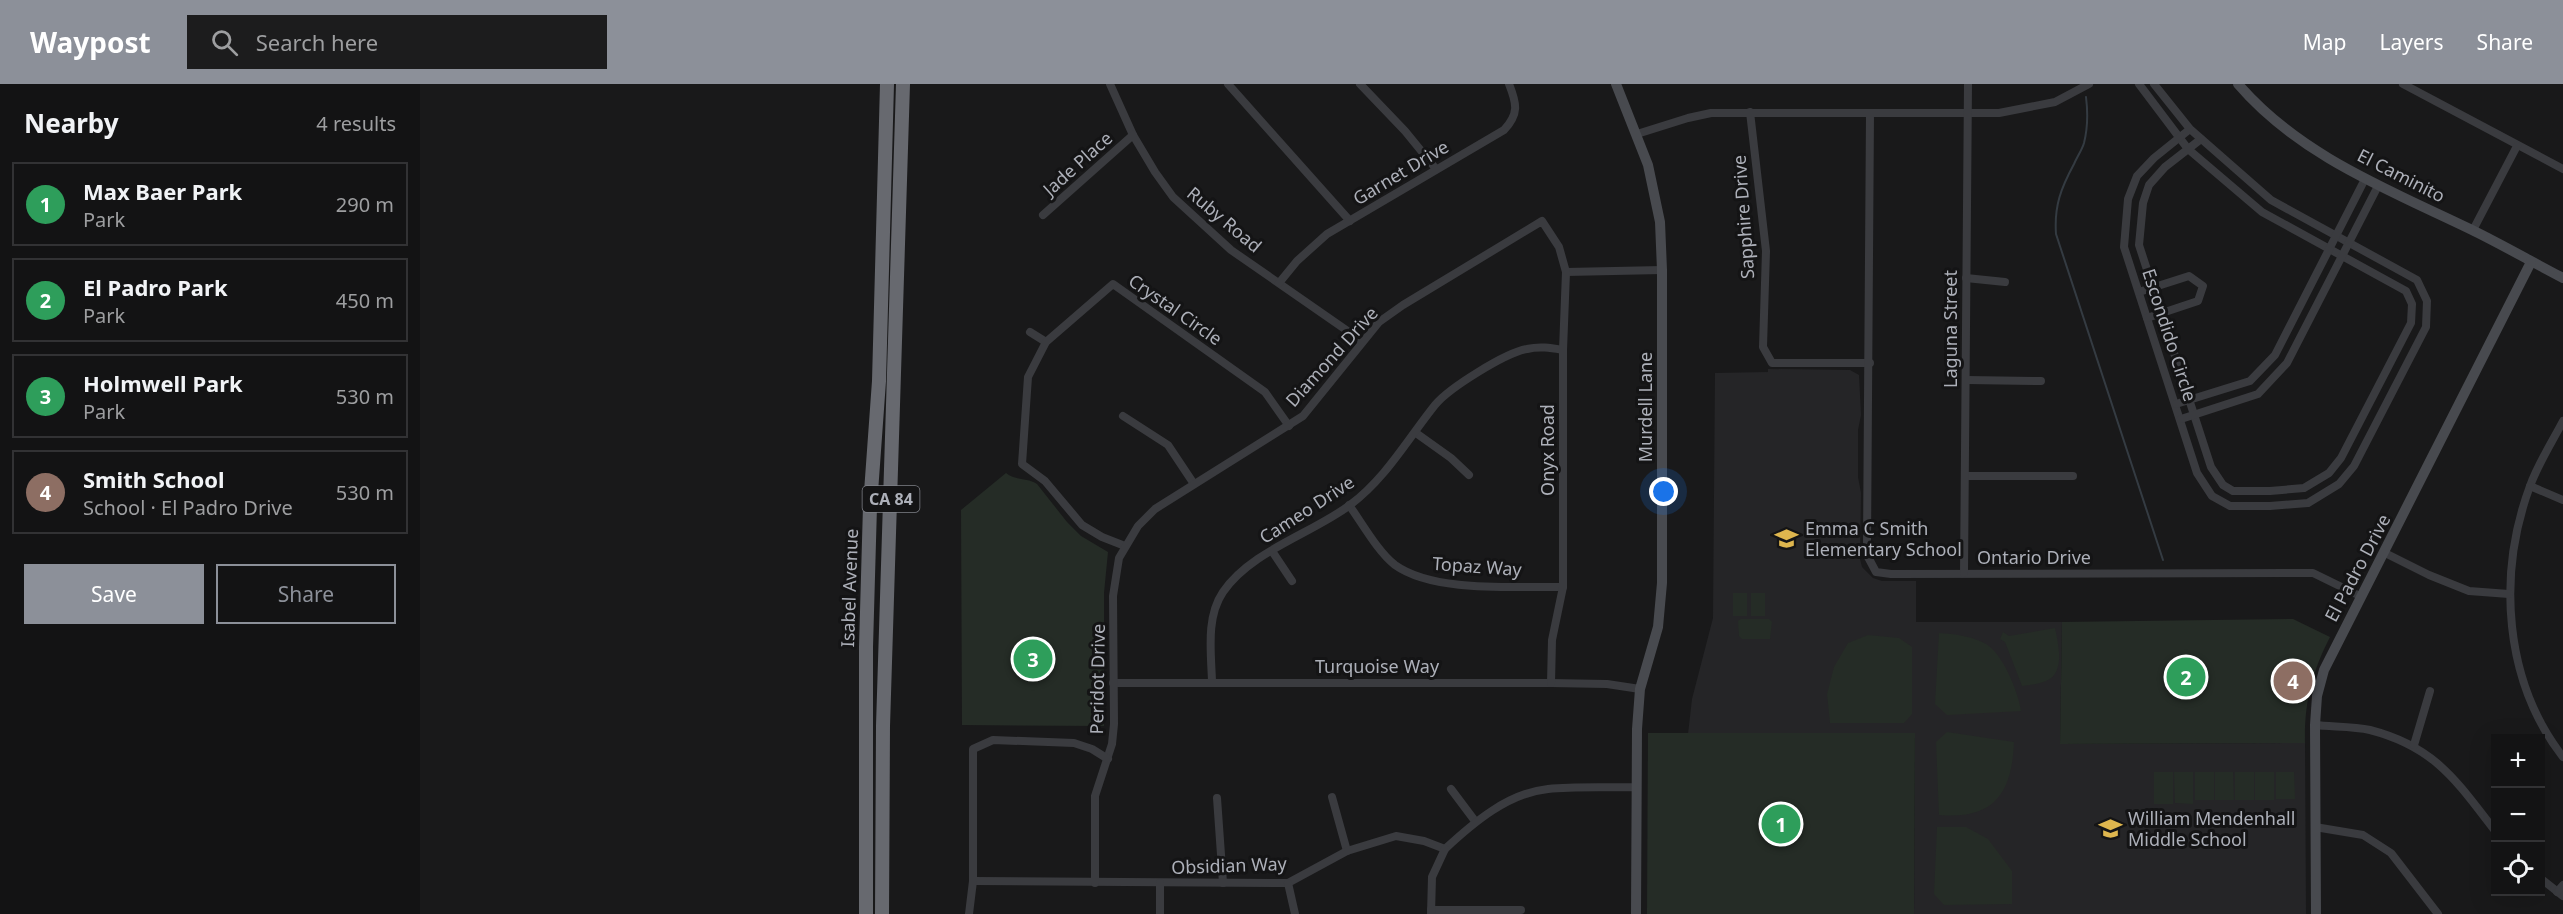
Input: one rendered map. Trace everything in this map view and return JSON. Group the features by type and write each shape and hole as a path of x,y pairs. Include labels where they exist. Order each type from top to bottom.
{"highway":[{"name":"Isabel Avenue","path":"866,914 866,647 870,506 879,381 887,84"},
{"name":"CA 84","path":"882,914 884,714 903,84"}],"street":[{"name":"Ruby Road","path":"1110,84 1133,135 1173,197 1231,250 1362,341"},
{"path":"1228,84 1350,220"},
{"path":"1360,84 1405,130 1436,169"},
{"name":"Garnet Drive","path":"1279,283 1316,243 1350,220 1504,130 1510,124 1517,108 1509,84"},
{"name":"Murdell Lane","path":"1616,84 1648,165 1660,222 1662,270 1662,591 1658,627 1640,689 1636,914"},
{"name":"Laguna Street","path":"1964,573 1968,84"},
{"path":"1637,134 1711,113 1999,113 2024,110 2055,102 2089,84"},
{"name":"Escondido Circle","path":"2139,84 2188,149 2262,212 2406,291 2412,304 2411,323 2341,458 2329,473 2304,488 2234,491 2223,485 2211,467 2139,245 2142,203 2149,185 2165,168 2188,149 2201,139"},
{"name":"Escondido Circle","path":"2154,84 2190,129 2271,200 2417,280 2427,301 2426,327 2354,466 2339,484 2308,503 2230,506 2212,496 2197,473 2181,418 2146,318 2124,247 2128,199 2137,176 2154,158 2190,129"},
{"name":"El Caminito","path":"2238,84 2280,127 2307,146 2378,186 2473,230 2563,278"},
{"path":"2403,84 2563,169"},
{"name":"Sapphire Drive","path":"1750,112 1766,251 1763,347 1772,363 1870,363"},
{"name":"Ontario Drive","path":"1870,113 1867,544 1870,565 1876,572 1891,574 2313,573 2360,596"},
{"name":"Jade Place","path":"1043,216 1133,135"},
{"path":"2473,230 2517,146"},
{"path":"2176,404 2250,381 2275,355 2365,179"},
{"path":"2181,418 2258,394 2287,363 2378,186"},
{"name":"Onyx Road","path":"1542,221 1558,247 1566,272 1563,350 1563,587 1552,640 1551,683"},
{"name":"Diamond Drive","path":"1125,546 1138,526 1155,509 1303,416 1379,322 1402,305 1542,221"},
{"name":"El Padro Drive","path":"2316,914 2315,725 2317,696 2324,670 2531,262"},
{"path":"1566,272 1662,270"},
{"path":"2139,292 2189,276 2203,286 2198,301 2146,318"},
{"path":"1966,278 2005,282"},
{"name":"Crystal Circle","path":"1125,546 1102,537 1082,525 1045,481 1022,465 1028,377 1046,342 1113,284 1264,392 1288,426"},
{"path":"1030,332 1046,342"},
{"name":"Cameo Drive","path":"1212,681 1211,632 1215,609 1222,593 1238,575 1272,551 1349,505 1384,475 1436,403 1458,385 1498,361 1527,349 1542,347 1563,350"},
{"path":"2275,355 2287,363"},
{"path":"2387,370 2400,377"},
{"path":"1966,380 2041,381"},
{"path":"1123,416 1168,445 1194,484"},
{"path":"2563,421 2530,486 2514,543 2509,594 2515,653 2532,709 2563,757"},
{"path":"1416,433 1452,458 1469,475"},
{"path":"1966,476 2073,476"},
{"path":"2530,486 2563,500"},
{"path":"2270,491 2270,506"},
{"name":"Topaz Way","path":"1349,505 1395,565 1428,581 1460,585 1563,587"},
{"name":"Peridot Drive","path":"1095,882 1095,796 1108,759 1114,724 1113,596 1119,558 1125,546"},
{"path":"1272,551 1292,581"},
{"path":"2385,553 2429,575 2469,591 2509,594"},
{"name":"Turquoise Way","path":"1113,683 1212,681 1551,683 1607,684 1640,689"},
{"path":"2414,745 2430,691"},
{"path":"2315,725 2369,730 2414,745 2452,776 2491,826"},
{"path":"969,914 973,881 973,749 993,740 1074,743 1092,749 1108,759"},
{"path":"1521,910 1431,912 1432,877 1445,849 1475,821 1514,799 1546,789 1637,788"},
{"path":"1451,789 1475,821"},
{"path":"1332,797 1347,851"},
{"path":"1217,798 1222,882"},
{"path":"2315,827 2363,835 2391,853 2438,914"},
{"name":"Obsidian Way","path":"973,881 1288,882 1347,851 1395,836 1424,841 1445,849"},
{"path":"2545,881 2560,894 2563,885"},
{"path":"1160,882 1160,914"},
{"path":"1288,882 1295,914"}],"shaded area":[{"path":"1768,369 1850,370 1859,375 1860,559 1862,567 1873,578 1882,581 1916,581 1916,622 2062,622 2060,744 2305,743 2306,914 1914,914 1915,734 1688,734 1692,699 1713,618 1715,373 1768,372"},
{"path":"1006,473 1037,484 1081,536 1108,552 1104,593 1104,726 962,725 961,510"},
{"path":"1733,593 1747,593 1747,616 1733,616"},
{"path":"1751,593 1765,593 1765,616 1751,616"},
{"path":"1741,619 1769,619 1772,622 1770,639 1742,639 1739,636 1738,621"},
{"path":"2293,619 2330,637 2310,688 2305,743 2060,744 2062,622"},
{"path":"2055,628 2059,657 2056,671 2046,681 2022,686 2005,642 2000,639 2003,632 2009,636"},
{"path":"1939,633 1969,637 1992,649 2009,674 2021,711 1947,715 1935,704"},
{"path":"1868,635 1899,638 1912,647 1912,714 1904,723 1830,723 1827,694 1834,667 1848,643"},
{"path":"1947,732 2014,742 2009,776 2004,789 1986,808 1974,813 1939,815 1936,742"},
{"path":"1648,733 1915,733 1914,914 1647,914"},
{"path":"2154,772 2173,772 2173,804 2154,804"},
{"path":"2174,772 2193,772 2193,804 2175,803"},
{"path":"2195,772 2214,772 2214,800 2195,800"},
{"path":"2215,772 2233,772 2234,800 2215,800"},
{"path":"2235,772 2254,772 2254,800 2235,800"},
{"path":"2255,772 2274,772 2274,800 2255,800"},
{"path":"2276,772 2294,772 2295,799 2276,799"},
{"path":"1937,827 1966,827 1988,839 2012,871 2012,904 1944,905 1934,894"}],"waterway":[{"path":"2086,97 2085,137 2059,197 2056,234 2163,560"}],"place":[{"name":"Emma C Smith Elementary School","path":"1787,539"},
{"name":"Holmwell Park","path":"1033,659"},
{"name":"El Padro Park","path":"2186,677"},
{"name":"Smith School","path":"2293,681"},
{"name":"Max Baer Park","path":"1781,824"},
{"name":"William Mendenhall Middle School","path":"2110,829"}]}
